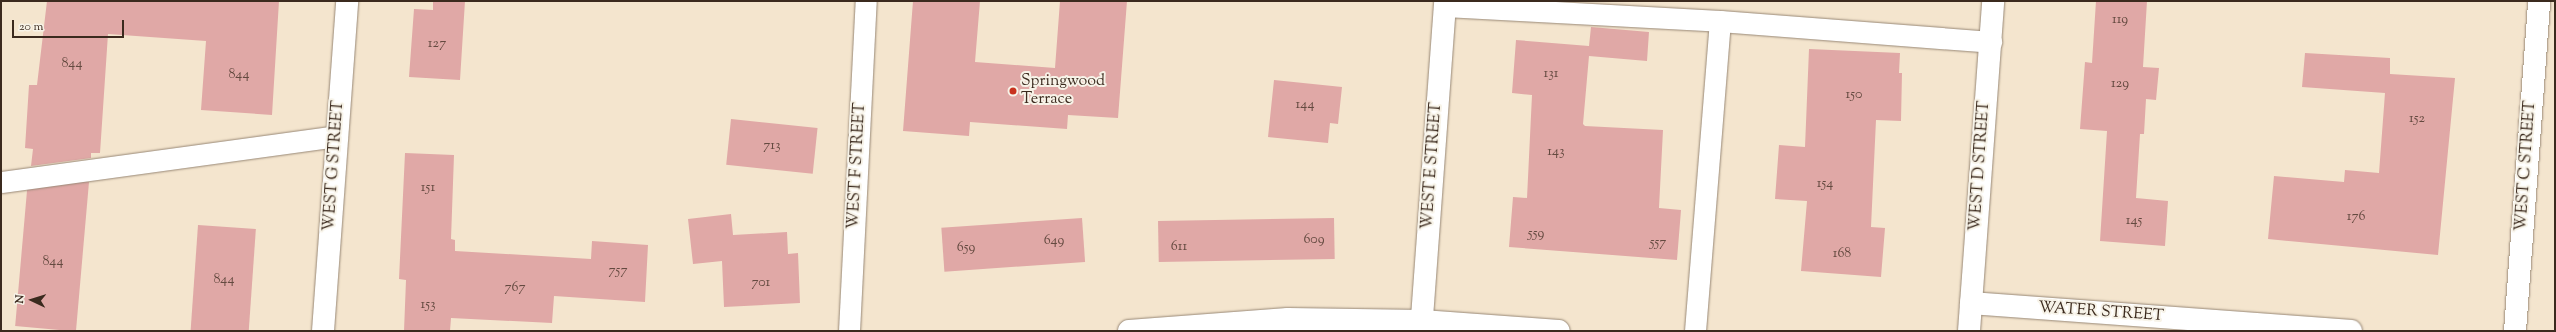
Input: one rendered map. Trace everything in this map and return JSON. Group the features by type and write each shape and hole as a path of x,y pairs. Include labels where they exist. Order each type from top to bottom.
{"street":[{"name":"WEST G STREET","path":"323,331 347,1"},
{"name":"WEST D STREET","path":"1969,331 1993,1"},
{"name":"WEST C STREET","path":"2515,331 2539,1"},
{"name":"WEST E STREET","path":"1421,326 1445,4"},
{"name":"WATER STREET","path":"1971,303 2351,331"},
{"path":"1129,331 1288,319 1559,331"}],"lane":[{"name":"WEST F STREET","path":"849,331 866,1"},
{"path":"1445,4 1720,21 1991,42"},
{"path":"1695,331 1720,21"},
{"path":"1,182 337,136"}],"building":[{"path":"47,1 279,1 272,115 201,110 206,41 108,34 100,153 91,153 91,158 31,166 33,149 25,148 29,85 37,85"},
{"path":"433,1 465,1 460,80 409,77 414,9 433,10"},
{"name":"Springwood Terrace","path":"913,1 980,1 975,62 1055,68 1060,1 1127,1 1118,118 1068,115 1067,129 970,122 969,136 903,131"},
{"path":"2096,1 2147,1 2143,67 2159,68 2156,100 2146,99 2144,134 2140,134 2136,198 2168,201 2165,246 2100,241 2107,131 2080,129 2085,62 2092,63"},
{"path":"1591,27 1649,32 1647,61 1589,56 1583,124 1585,126 1663,130 1659,208 1681,210 1677,260 1509,247 1513,197 1527,198 1532,95 1512,93 1516,40 1589,46"},
{"path":"1809,49 1900,53 1899,73 1902,73 1901,121 1876,120 1871,227 1885,228 1881,277 1801,271 1807,201 1775,199 1779,145 1805,147"},
{"path":"2305,53 2390,58 2390,74 2455,78 2438,255 2268,239 2274,176 2344,182 2345,170 2379,173 2385,93 2302,87"},
{"path":"1274,80 1342,87 1338,124 1330,123 1328,143 1268,137"},
{"path":"731,119 818,128 813,174 726,165"},
{"path":"405,153 454,155 451,239 455,240 455,251 591,259 592,241 648,245 645,302 554,296 552,323 451,318 450,331 404,331 406,280 399,279"},
{"path":"28,177 89,182 76,331 15,326"},
{"path":"731,214 733,235 787,232 788,254 798,253 800,303 724,307 722,261 693,264 688,219"},
{"path":"1082,218 1085,262 944,272 941,228"},
{"path":"1334,218 1335,259 1159,262 1158,221"},
{"path":"198,225 256,229 249,331 191,331"}],"place":[{"name":"Springwood Terrace","path":"1013,91"}]}
